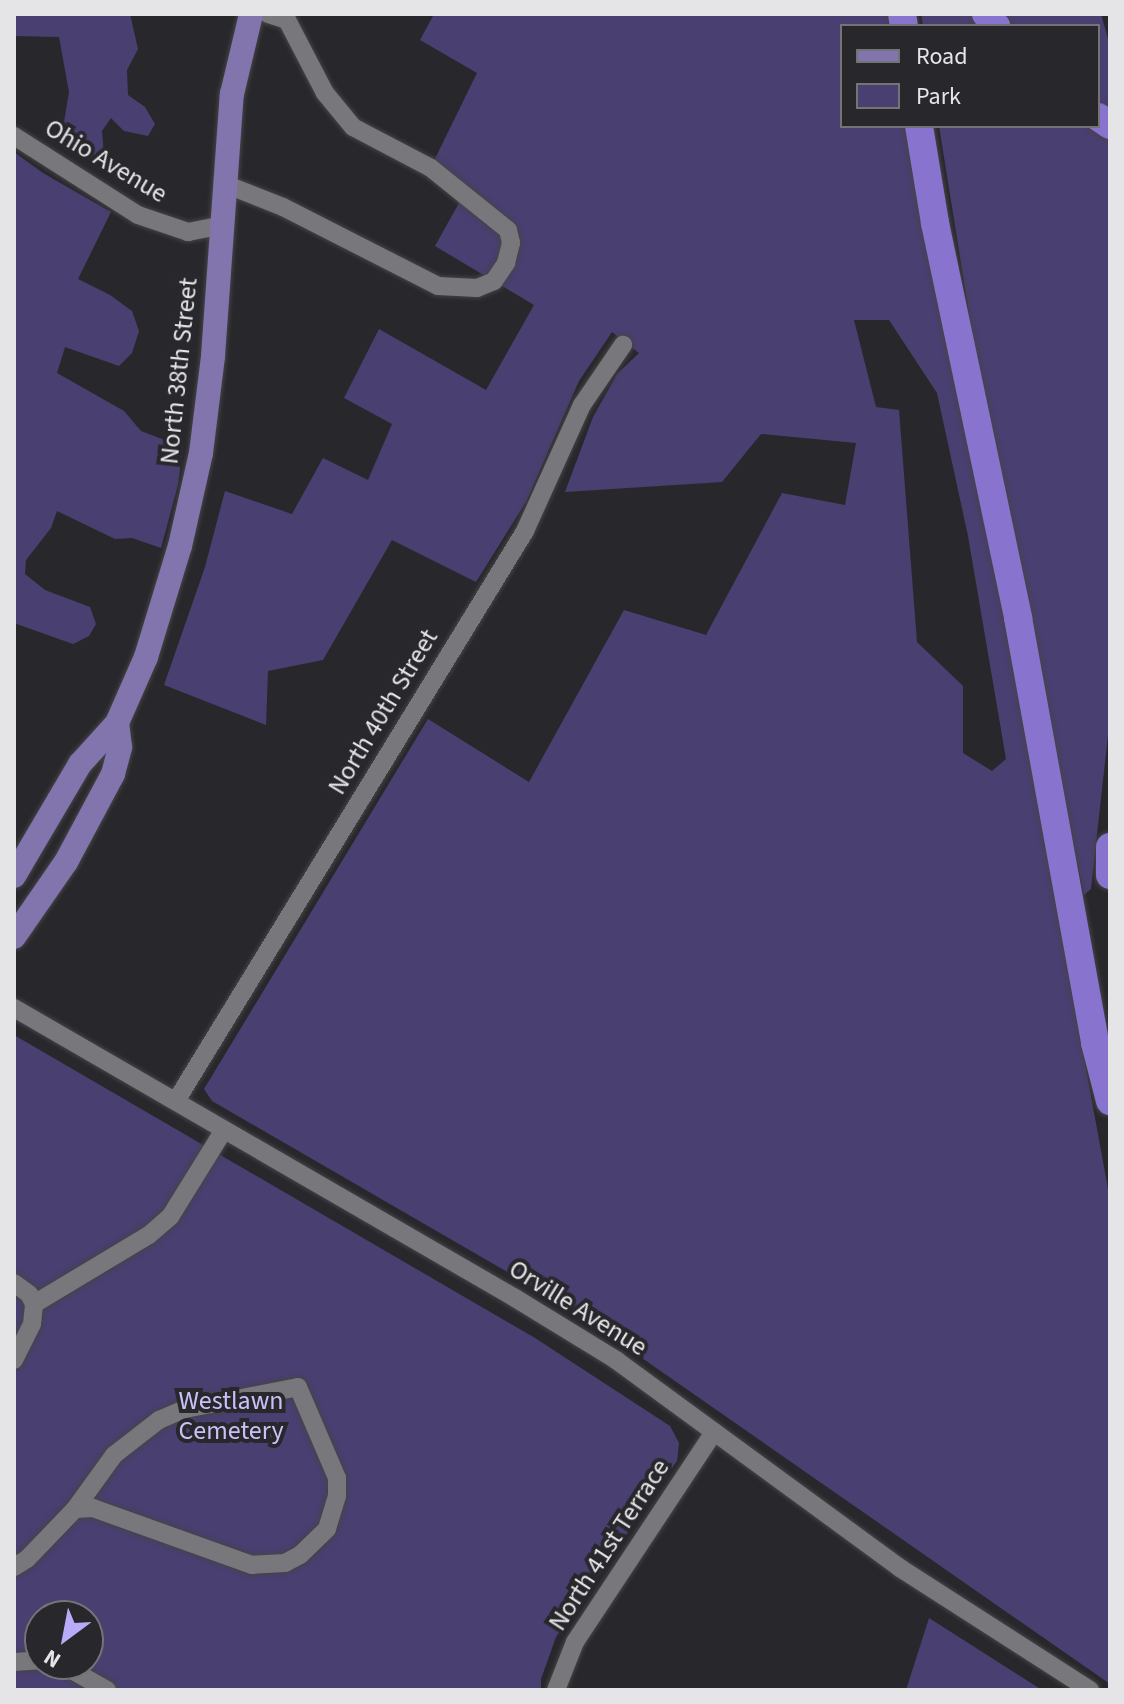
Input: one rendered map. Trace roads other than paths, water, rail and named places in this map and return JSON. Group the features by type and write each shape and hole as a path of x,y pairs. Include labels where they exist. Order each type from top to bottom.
{"highway":[{"path":"919,128 935,223 1018,618 1095,1043 1110,1101"},
{"path":"1110,847 1110,875"}],"main road":[{"name":"North 38th Street","path":"14,876 80,764 117,723 146,657 167,593 201,453 213,356 220,226 232,94 251,14"},
{"name":"North 38th Street","path":"14,937 66,862 113,774 120,747 117,723"}],"street":[{"path":"225,184 283,207 438,286 477,288 494,281 506,263 511,243 508,230 431,168 353,127 325,93 287,20 268,14"},
{"name":"Ohio Avenue","path":"14,136 138,215 188,232 220,226"},
{"name":"North 40th Street","path":"176,1101 525,531 582,405 623,345"},
{"name":"Orville Avenue","path":"14,1008 515,1298 616,1360 900,1568 1090,1690"},
{"path":"34,1304 149,1235 170,1217 224,1130"},
{"path":"14,1283 29,1294 34,1304 32,1324 14,1360"},
{"path":"14,1567 34,1553 75,1509 114,1455 159,1420 185,1409 298,1387 337,1478 337,1496 327,1529 300,1555 269,1566 231,1559 93,1508 75,1509"},
{"name":"North 41st Terrace","path":"556,1690 575,1642 714,1432"},
{"path":"89,1680 107,1690"}],"park label":[{"name":"Westlawn Cemetery","path":"231,1416"}]}
